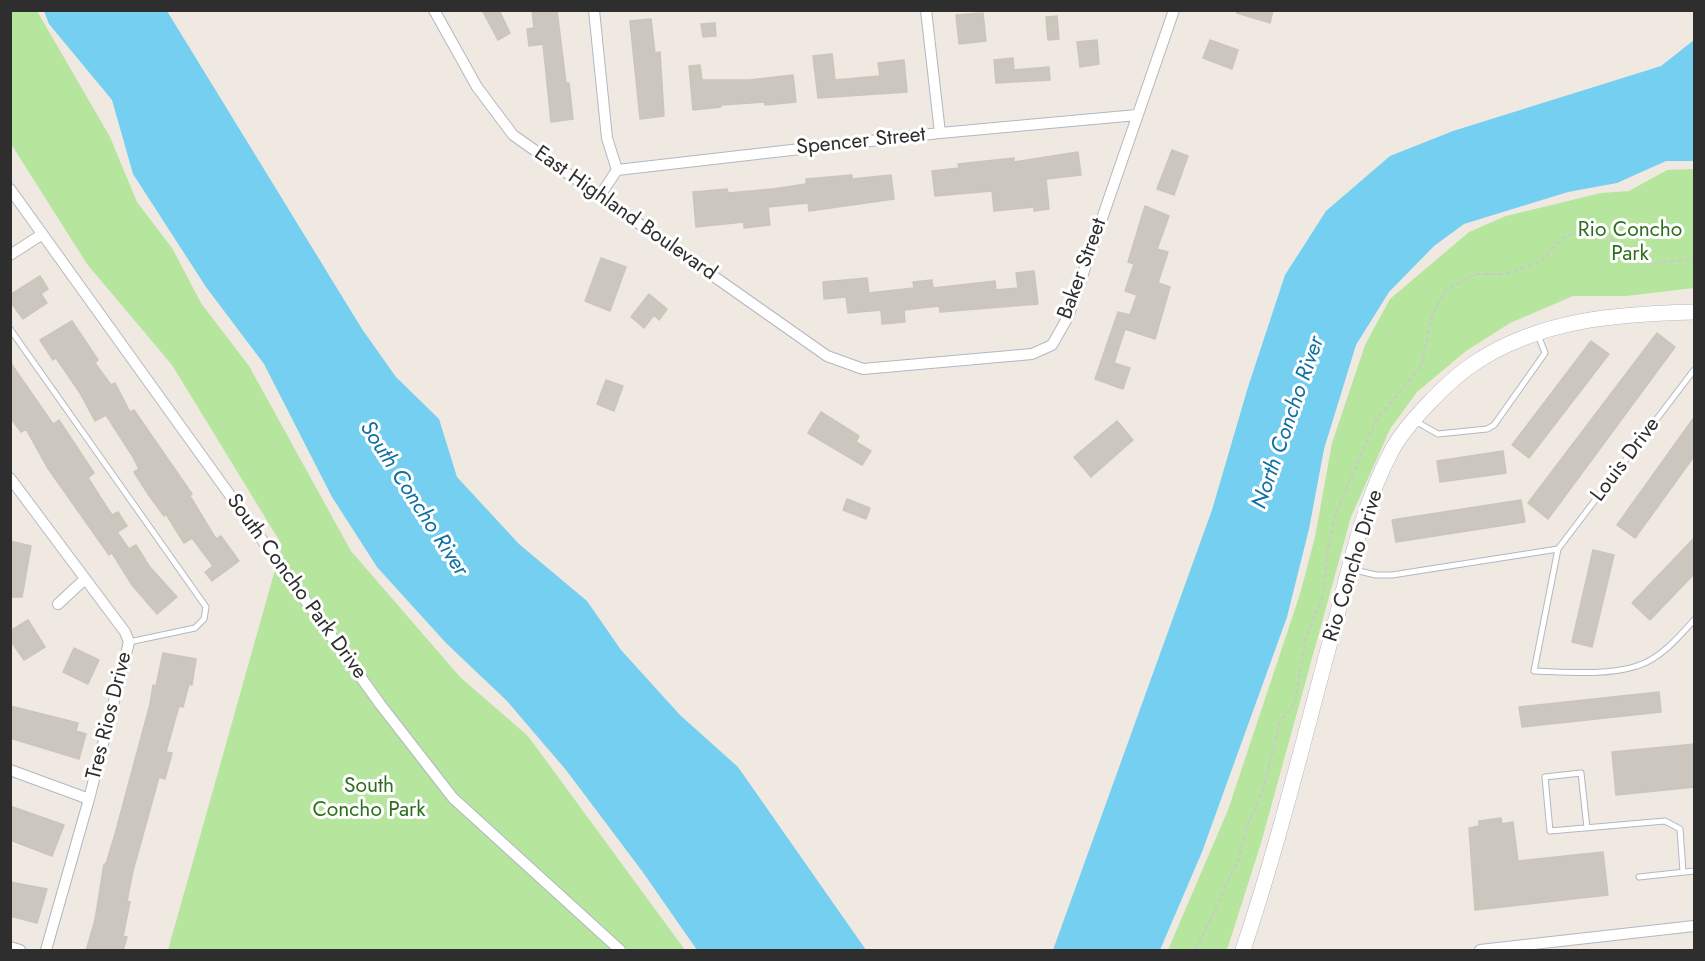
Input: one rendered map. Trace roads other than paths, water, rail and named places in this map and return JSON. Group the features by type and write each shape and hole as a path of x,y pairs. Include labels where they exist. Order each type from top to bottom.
{"street":[{"name":"East Highland Boulevard","path":"434,10 477,87 513,135 827,356 863,369"},
{"path":"594,10 607,138 617,170 599,197"},
{"path":"927,10 940,134"},
{"name":"Baker Street","path":"863,369 1032,354 1052,345 1068,317 1174,10"},
{"name":"Spencer Street","path":"617,170 940,134 1137,115"},
{"name":"South Concho Park Drive","path":"10,189 366,685 453,798 620,951"},
{"path":"10,255 41,235"},
{"name":"Rio Concho Drive","path":"1244,951 1265,886 1363,521 1393,449 1429,404 1472,365 1516,341 1573,321 1620,314 1695,312"},
{"name":"Tres Rios Drive","path":"10,478 125,632 129,642 89,799 46,951"},
{"path":"58,604 85,579"},
{"path":"10,770 89,799"},
{"path":"1480,951 1695,926"},
{"path":"10,947 20,951"}],"lane":[{"path":"10,329 206,607 204,619 195,628 129,642"},
{"path":"1415,421 1438,434 1487,429 1494,425 1545,353 1538,334"},
{"name":"Louis Drive","path":"1695,370 1558,549 1534,671 1584,673 1638,666 1672,644 1695,620"},
{"path":"1350,569 1376,575 1392,575 1558,549"},
{"path":"1587,828 1581,773 1545,777 1550,831 1587,828 1665,821 1680,829 1683,872"},
{"path":"1639,876 1695,871"}],"water":[{"name":"South Concho River","path":"44,11 167,11 362,329 396,377 439,419 457,477 519,544 587,601 621,650 680,715 738,767 866,950 697,950 642,871 566,770 507,701 446,643 377,567 332,497 264,364 206,287 133,174 112,100 49,24"},
{"name":"North Concho River","path":"1694,40 1694,161 1666,161 1617,183 1568,192 1464,224 1434,246 1389,292 1356,345 1324,449 1309,529 1287,617 1202,852 1160,950 1053,950 1212,510 1248,387 1285,275 1326,211 1390,156 1453,131 1661,66"}],"park label":[{"name":"Rio Concho Park","path":"1630,243"},
{"name":"South Concho Park","path":"369,799"}]}
